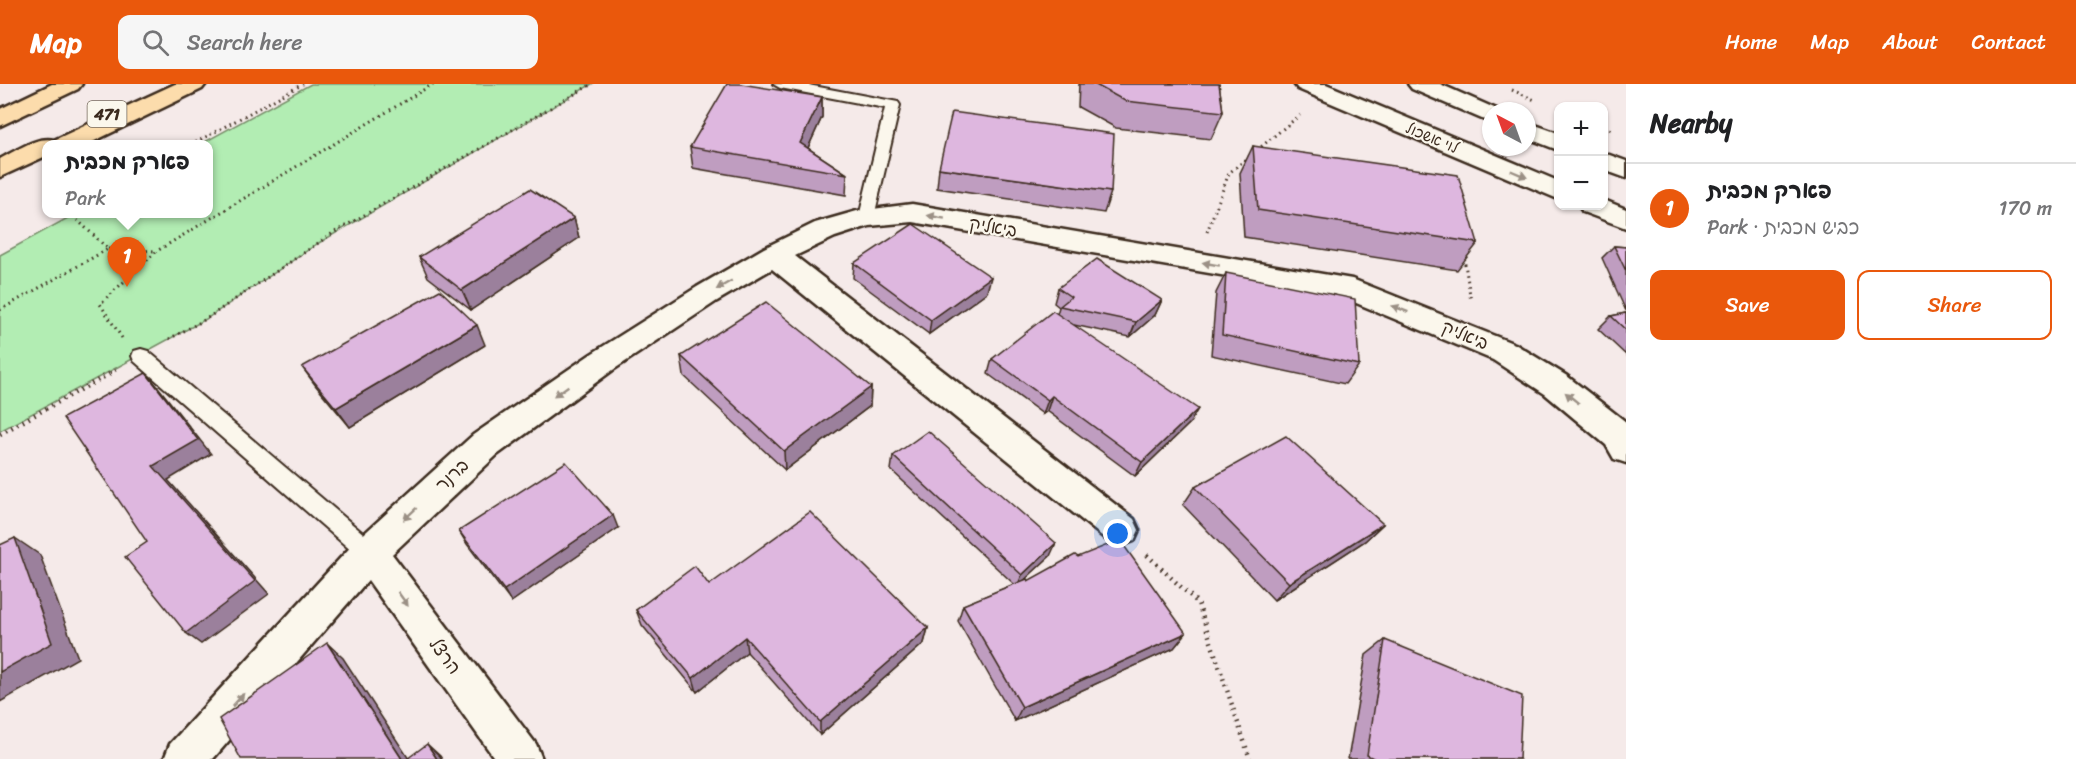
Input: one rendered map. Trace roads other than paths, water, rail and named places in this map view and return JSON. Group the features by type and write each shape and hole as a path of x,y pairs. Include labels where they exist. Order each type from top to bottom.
{"highway":[{"name":"471","path":"0,119 70,84"},
{"name":"471","path":"57,140 166,84"},
{"path":"73,140 194,84"},
{"name":"471","path":"0,169 42,148"},
{"path":"0,174 42,155"}],"street":[{"path":"1420,84 1482,110"},
{"name":"לוי אשכול","path":"1317,89 1554,189"},
{"path":"1536,133 1554,140"},
{"path":"1608,162 1626,170"},
{"path":"1603,210 1626,219"},
{"name":"ביאליק","path":"774,255 825,230 867,217 912,213 1342,286 1504,352 1557,385 1623,438"},
{"path":"774,255 1121,530"},
{"name":"ברנר","path":"185,759 369,552 484,445 602,362 707,294 774,255"},
{"name":"הרצל","path":"369,552 521,759"}],"lane":[{"path":"780,84 893,105 867,217"},
{"path":"141,356 369,552"}],"place":[{"name":"פארק מכבית","path":"127,287"}]}
